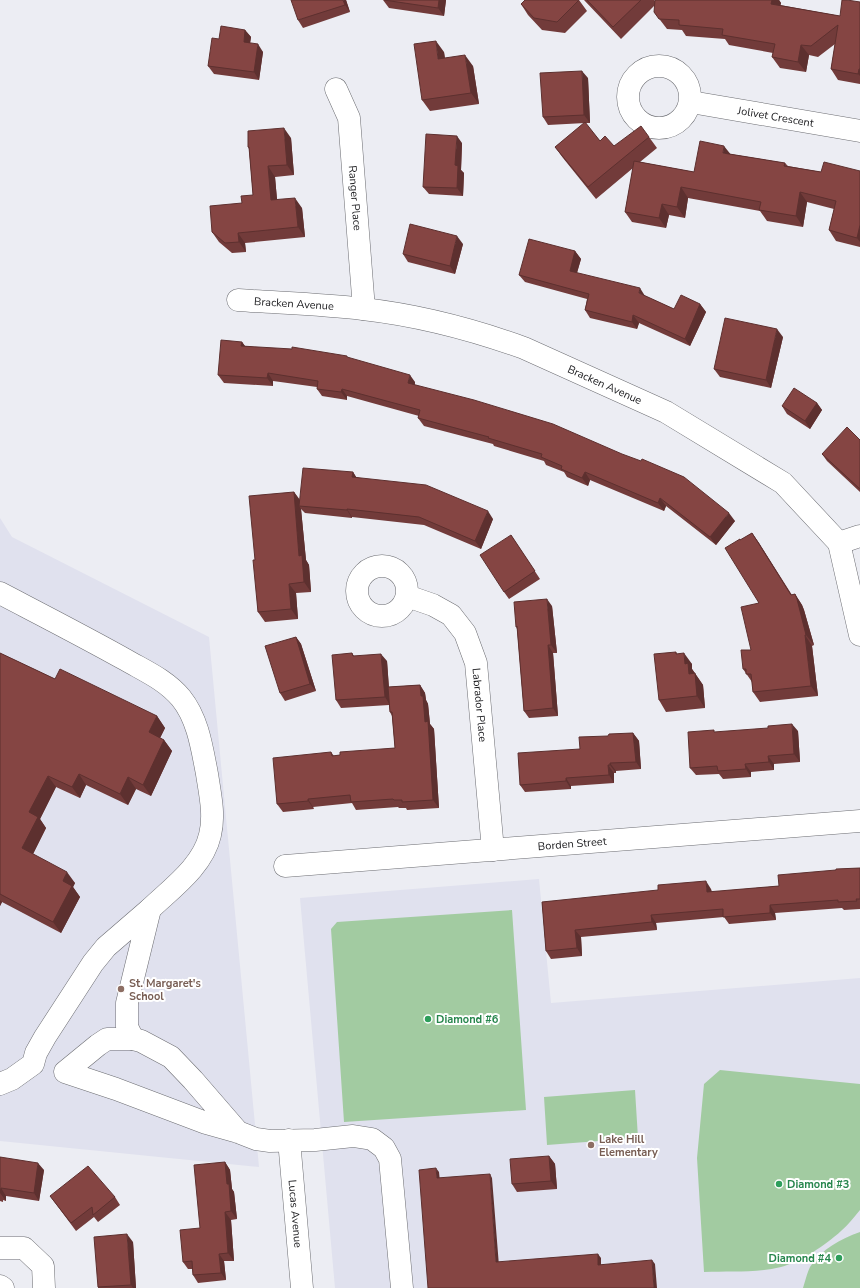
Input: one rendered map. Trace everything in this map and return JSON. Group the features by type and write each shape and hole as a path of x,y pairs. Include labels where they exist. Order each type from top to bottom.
{"street":[{"name":"Ranger Place","path":"336,89 349,118 364,309"},
{"name":"Jolivet Crescent","path":"691,102 860,131"},
{"name":"Bracken Avenue","path":"238,300 364,309 421,319 524,348 666,412 783,484 839,543"},
{"path":"860,536 839,543 860,635"},
{"path":"0,593 104,648 164,682 181,698 193,718 202,745 212,811 210,835 201,857 185,877 106,947 93,963 45,1037 36,1053 33,1064 12,1079 0,1084"},
{"name":"Labrador Place","path":"407,596 433,605 450,615 465,633 476,663 493,850"},
{"name":"Borden Street","path":"284,866 860,821"},
{"path":"133,1038 127,1027 126,1004 150,909"},
{"path":"65,1072 98,1045 107,1040 133,1038 171,1057 218,1107 238,1132"},
{"path":"33,1064 65,1072 116,1089 206,1123 256,1139 270,1141 315,1140 353,1136 372,1139 384,1148 390,1159 402,1288"},
{"name":"Lucas Avenue","path":"289,1140 302,1288"},
{"path":"0,1248 24,1248 29,1252 43,1266 44,1288"}],"shaded area":[{"name":"St. Margaret's School","path":"0,518 12,537 209,637 259,1167 0,1141"},
{"name":"Lake Hill Elementary","path":"539,879 551,1003 860,978 860,1288 335,1288 300,898"}],"green space":[{"name":"Diamond #6","path":"512,910 526,1110 344,1122 331,929 337,922"},
{"name":"Diamond #3","path":"720,1070 860,1084 860,1210 844,1229 828,1242 788,1265 762,1270 704,1272 697,1158 704,1084"},
{"path":"635,1090 638,1138 547,1145 544,1097"},
{"name":"Diamond #4","path":"860,1232 860,1288 803,1288 810,1267 820,1255 832,1245"}],"building":[{"path":"291,0 343,0 345,5 298,20"},
{"path":"384,0 439,0 438,8"},
{"path":"525,0 579,0 557,22 534,18 521,4"},
{"path":"587,0 641,0 613,27"},
{"path":"655,0 772,0 771,4 840,16 842,0 860,2 860,69 858,74 831,69 838,25 811,46 801,45 798,62 772,57 775,44 722,35 723,29 679,25 679,20 659,19 654,12"},
{"path":"221,26 245,30 244,42 258,44 254,72 208,66 212,38 219,39"},
{"path":"436,41 438,59 465,55 471,93 422,100 414,44"},
{"path":"582,71 584,115 543,117 540,73"},
{"path":"585,122 600,141 605,136 614,146 641,126 649,137 588,187 555,147"},
{"path":"284,128 287,165 268,166 271,200 295,198 298,227 238,233 239,242 225,243 212,232 210,206 242,203 241,196 253,195 248,147 248,131"},
{"path":"426,134 457,136 455,165 458,166 457,188 423,187"},
{"path":"700,141 724,146 723,153 785,163 784,166 821,172 824,162 860,171 860,225 857,238 829,230 836,201 800,192 796,216 759,210 761,202 681,187 677,207 662,204 659,218 625,212 634,161 694,172"},
{"path":"410,224 457,236 450,266 403,254"},
{"path":"529,239 575,251 570,271 640,288 639,293 674,309 681,295 700,304 685,339 633,315 632,322 585,310 589,294 519,275"},
{"path":"725,318 777,329 766,380 714,369"},
{"path":"221,340 242,342 241,346 292,349 292,347 347,356 410,375 408,383 474,400 553,424 622,454 641,461 642,459 684,477 729,513 710,537 660,498 658,503 585,472 582,478 561,469 562,466 541,457 542,454 488,438 489,437 418,418 420,410 342,389 341,392 317,389 318,381 268,373 267,378 218,375"},
{"path":"794,388 817,403 805,421 782,406"},
{"path":"847,427 860,440 860,489 822,454"},
{"path":"303,468 353,472 352,477 426,485 488,511 475,541 419,517 347,509 299,506"},
{"path":"294,492 299,556 302,555 304,582 289,584 291,609 258,612 249,496"},
{"path":"752,533 791,595 795,594 797,599 806,635 811,686 753,692 751,674 746,674 746,669 743,669 741,650 751,650 741,607 759,603 725,548"},
{"path":"511,535 535,571 504,592 480,555"},
{"path":"547,599 551,645 548,645 553,708 524,711 514,602"},
{"path":"296,637 310,684 280,693 265,646"},
{"path":"676,652 676,654 684,653 685,664 688,663 689,674 695,673 697,696 659,700 654,654"},
{"path":"0,653 55,679 60,669 157,716 149,732 164,740 143,785 128,777 120,794 79,774 72,787 48,776 29,812 38,817 22,848 67,872 63,881 72,886 53,922 0,894"},
{"path":"352,653 353,656 381,654 385,697 336,700 332,655"},
{"path":"420,685 421,696 423,696 425,722 428,721 433,800 402,802 402,800 393,799 351,802 350,795 277,804 273,758 331,752 332,756 340,755 340,752 395,748 388,687"},
{"path":"792,724 794,754 768,756 769,762 745,764 746,769 718,771 717,766 690,768 688,732 714,730 714,732 768,728 768,726"},
{"path":"633,733 636,762 610,763 610,765 608,765 609,775 566,778 566,781 520,785 518,753 580,749 579,737"},
{"path":"860,868 860,899 856,899 857,901 838,902 838,900 770,905 770,913 723,917 723,909 651,915 652,922 575,930 577,948 546,951 542,902 658,890 658,885 706,881 707,892 779,886 778,875"},
{"path":"549,1156 551,1181 512,1184 510,1159"},
{"path":"0,1157 38,1163 34,1193 1,1188 0,1193"},
{"path":"225,1162 227,1184 229,1184 231,1211 225,1212 228,1253 219,1254 221,1273 193,1275 192,1261 183,1262 180,1230 200,1228 194,1165"},
{"path":"88,1166 115,1197 93,1215 92,1207 71,1223 50,1196"},
{"path":"436,1168 437,1178 490,1174 496,1262 598,1254 598,1265 652,1260 654,1288 428,1288 419,1170"},
{"path":"127,1234 131,1285 98,1287 94,1237"}],"place":[{"name":"St. Margaret's School","path":"121,989"},
{"name":"Diamond #6","path":"428,1019"},
{"name":"Lake Hill Elementary","path":"591,1145"},
{"name":"Diamond #3","path":"779,1184"},
{"name":"Diamond #4","path":"839,1258"}]}
